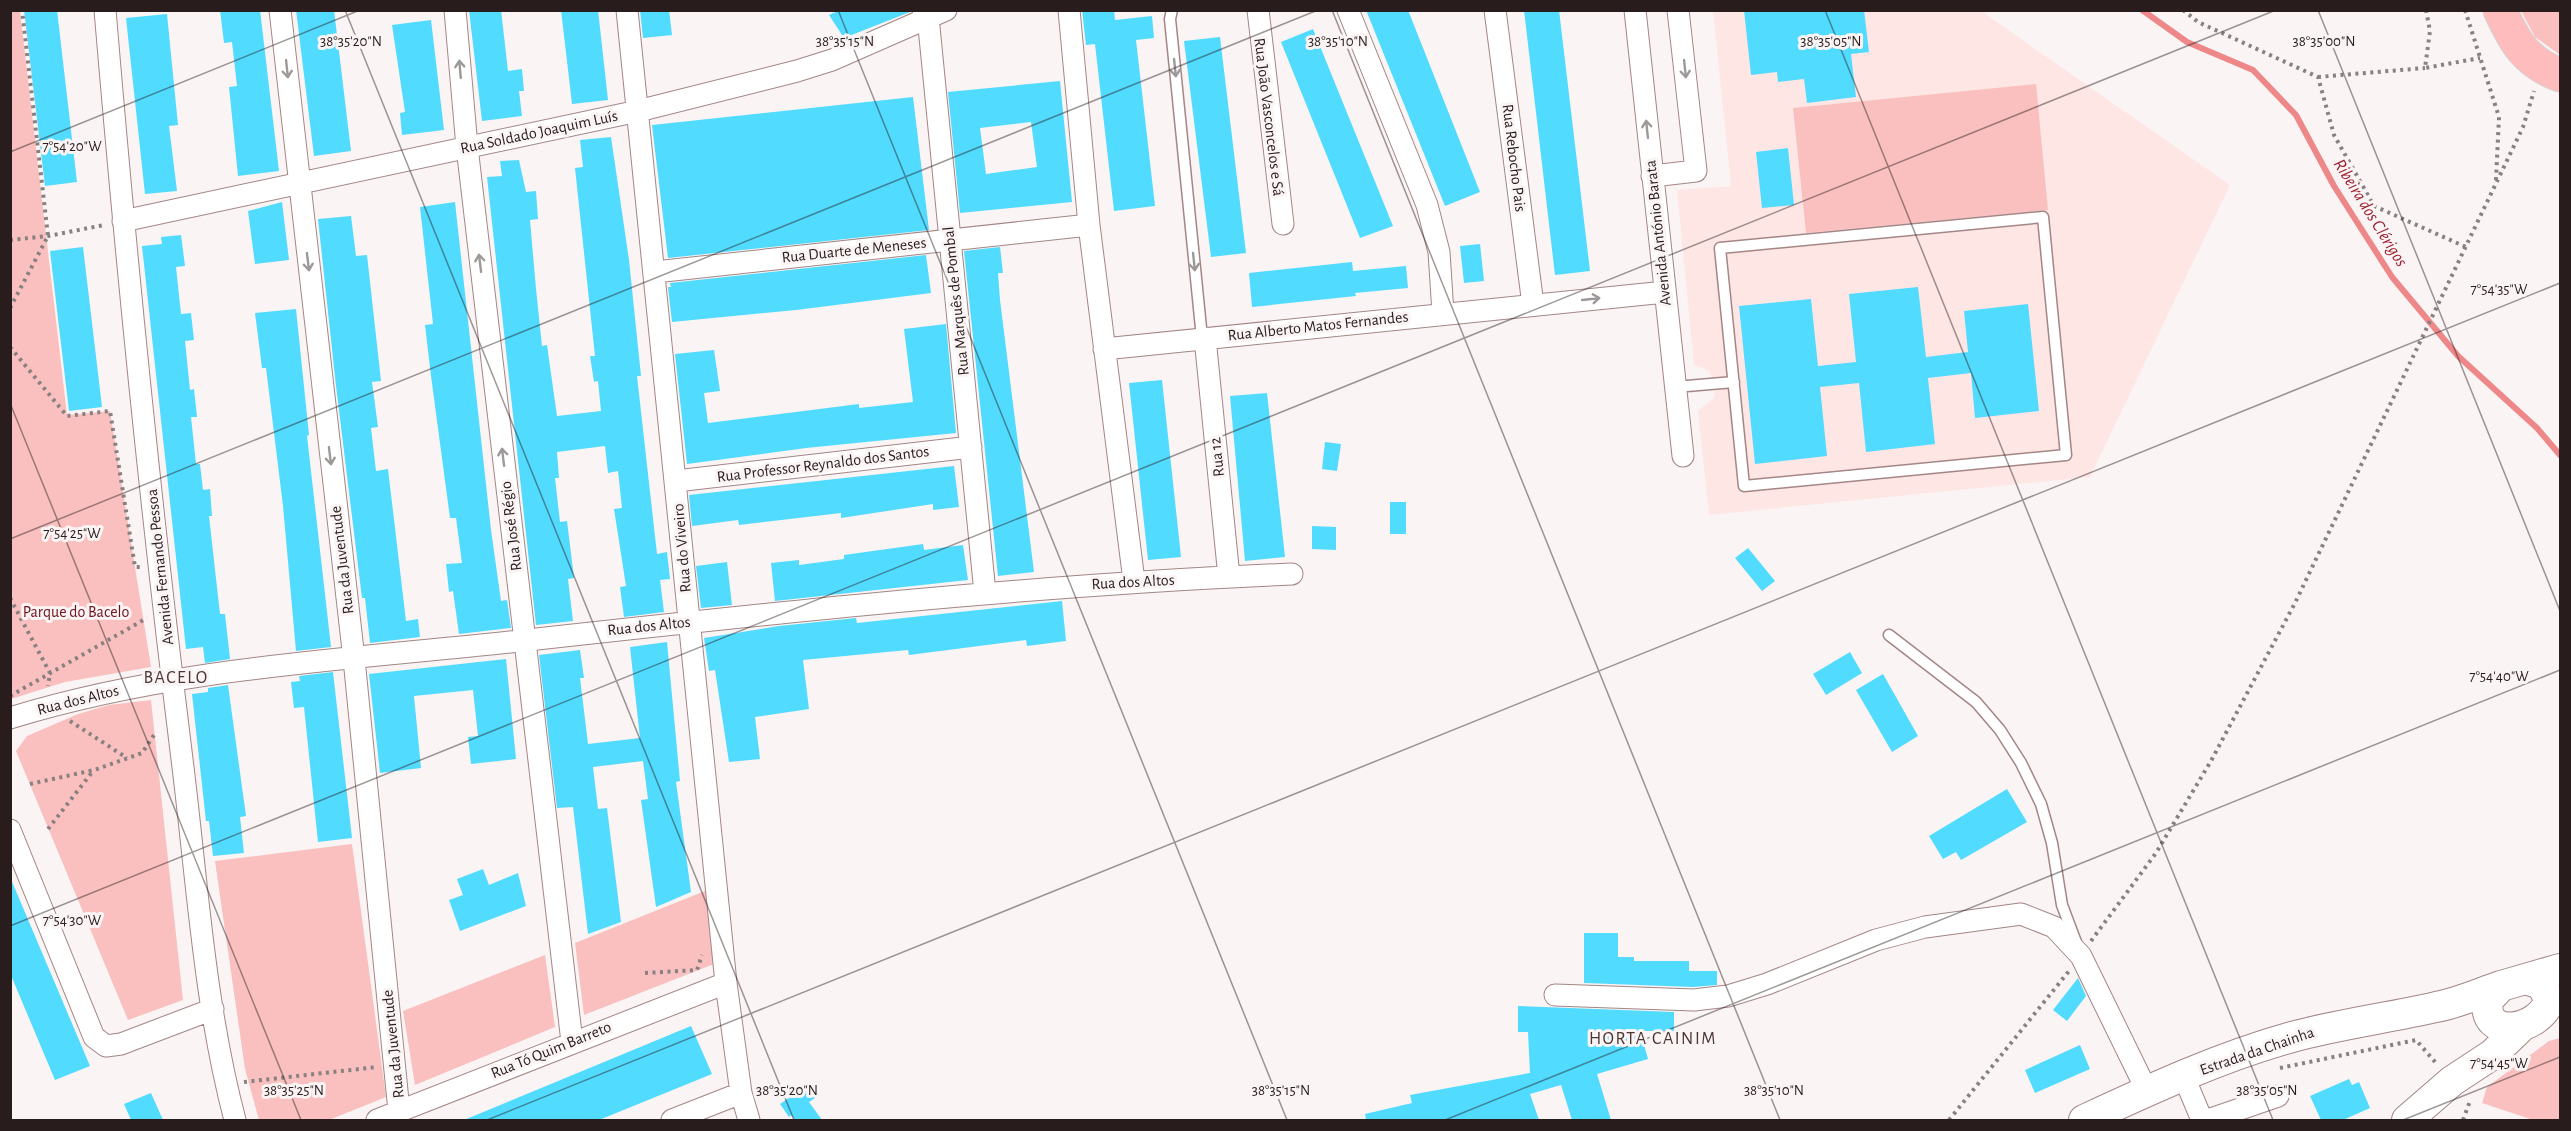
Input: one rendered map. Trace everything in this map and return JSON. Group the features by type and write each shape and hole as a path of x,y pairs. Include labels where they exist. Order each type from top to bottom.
{"main road":[{"path":"2500,10 2515,44 2551,72"}],"street":[{"name":"Avenida Fernando Pessoa","path":"105,10 123,221 172,679 213,1009 225,1084 235,1120"},
{"name":"Rua da Juventude","path":"280,10 354,659 399,1111"},
{"name":"Rua José Régio","path":"455,10 467,147 572,1042"},
{"name":"Rua do Viveiro","path":"627,10 726,983 741,1093 749,1120"},
{"path":"1069,10 1089,225 1134,581"},
{"name":"Rua João Vasconcelos e Sá","path":"1258,10 1283,224"},
{"path":"1348,10 1427,205 1439,252 1443,313"},
{"name":"Rua Rebocho Pais","path":"1495,10 1533,305"},
{"name":"Avenida António Barata","path":"1635,10 1683,456"},
{"path":"1652,176 1696,171 1678,10"},
{"name":"Rua Soldado Joaquim Luís","path":"123,221 638,111 832,60 932,13"},
{"name":"Rua Marquês de Pombal","path":"932,13 950,239 985,592"},
{"name":"Rua Duarte de Meneses","path":"655,272 1089,225"},
{"name":"Rua Alberto Matos Fernandes","path":"1104,349 1665,292"},
{"name":"Rua 12","path":"1203,338 1229,577"},
{"name":"Rua Professor Reynaldo dos Santos","path":"676,481 971,447"},
{"name":"Rua dos Altos","path":"10,718 71,700 172,679 985,592 1134,581 1292,574"},
{"path":"10,830 94,1037 106,1046 121,1044 213,1009"},
{"path":"1555,995 1694,1000 1728,996 1767,984 1876,940 1925,927 2021,914 2054,927 2081,956 2147,1091"},
{"name":"Rua Tó Quim Barreto","path":"377,1120 726,983"},
{"path":"2438,1007 2542,996"},
{"path":"2467,1092 2489,1017 2488,1000 2542,996"},
{"path":"2407,1120 2467,1092 2493,1054 2542,996"},
{"path":"2438,1007 2468,1009 2489,1017"},
{"name":"Estrada da Chainha","path":"2084,1120 2147,1091 2292,1037 2359,1020 2438,1007"},
{"path":"2184,1077 2202,1120"},
{"path":"672,1120 741,1093"},
{"path":"2208,1120 2278,1096"}],"lane":[{"path":"1172,10 1170,20 1203,338"},
{"path":"2043,217 2066,455 1744,486 1734,382 1720,248 2043,217"},
{"path":"1675,387 1734,382"},
{"path":"1889,635 1976,702 2000,730 2021,763 2041,804 2052,843 2062,905 2081,956"}],"path":[{"path":"10,308 48,236 22,10"},
{"path":"2183,10 2198,22 2318,77 2425,68 2480,58"},
{"path":"2425,68 2430,31 2426,10"},
{"path":"2465,10 2499,117 2496,184"},
{"path":"1949,1120 2081,956 2156,853 2211,761 2295,603 2551,72"},
{"path":"2318,77 2334,135 2374,206 2466,247"},
{"path":"10,240 48,236 123,221"},
{"path":"10,347 67,416 111,411 135,567"},
{"path":"10,598 50,673 48,687"},
{"path":"10,696 153,615"},
{"path":"67,719 128,758"},
{"path":"30,784 94,770 142,753 154,735"},
{"path":"48,829 94,770"},
{"path":"645,973 697,970 703,950"},
{"path":"2273,1070 2416,1040 2467,1092 2463,1120"},
{"path":"249,1082 396,1065"}],"shaded area":[{"path":"1713,10 1981,11 2230,185 2090,477 1709,515 1698,411 1714,398 1716,385 1709,371 1694,365 1677,190 1731,186"}],"green space":[{"name":"Parque do Bacelo","path":"10,11 20,11 67,415 110,411 151,667 65,682 11,699"},
{"path":"2521,11 2560,11 2560,55 2535,37"},
{"path":"2036,84 2048,210 1806,233 1793,108"},
{"path":"151,700 183,1000 128,1020 16,751 27,736 78,714 109,705"},
{"path":"352,844 386,1097 329,1120 259,1120 245,1069 215,861"},
{"path":"705,891 714,964 584,1015 575,943"},
{"path":"545,955 555,1027 415,1085 403,1011"},
{"path":"2560,1038 2560,1120 2533,1120 2482,1103 2487,1087 2549,1041"}],"building":[{"path":"24,10 57,10 77,182 45,186"},
{"path":"220,10 260,10 279,171 238,176 229,87 237,86 232,42 224,43"},
{"path":"296,10 334,10 351,151 314,156"},
{"path":"469,10 501,10 508,71 522,69 524,91 519,91 522,116 482,121"},
{"path":"561,10 598,10 608,100 572,104"},
{"path":"640,10 669,10 672,35 643,38"},
{"path":"840,10 910,10 910,12 844,38 829,15"},
{"path":"1082,10 1114,10 1115,20 1152,16 1154,38 1136,40 1155,206 1114,211 1095,44 1086,45"},
{"path":"1366,10 1408,10 1480,192 1445,206"},
{"path":"1524,10 1559,10 1590,271 1555,275"},
{"path":"1744,10 1864,10 1869,52 1851,54 1856,97 1807,103 1804,79 1778,82 1777,72 1751,75"},
{"path":"167,14 178,125 169,126 177,191 145,194 126,18"},
{"path":"431,20 444,130 402,135 400,113 405,112 392,25"},
{"path":"1313,29 1393,226 1360,238 1281,42"},
{"path":"1220,37 1246,253 1211,257 1184,41"},
{"path":"1060,81 1072,202 960,213 948,92","holes":["1031,122 1037,167 986,174 980,128"]},
{"path":"913,97 929,230 668,258 652,125"},
{"path":"611,137 629,260 641,376 637,376 657,554 667,552 670,579 660,580 664,612 624,617 620,587 626,586 614,509 622,508 618,471 608,473 605,446 557,452 559,478 555,478 560,522 567,521 574,578 568,579 573,621 536,625 487,177 502,176 500,161 519,160 526,192 536,191 538,219 530,220 536,289 542,346 547,345 557,416 601,411 598,381 594,382 590,356 595,356 575,168 583,167 580,140"},
{"path":"1788,148 1794,205 1762,208 1756,152"},
{"path":"282,202 289,260 255,264 248,211"},
{"path":"455,202 491,530 501,601 507,600 511,628 459,634 453,591 449,592 446,564 462,563 456,518 450,518 431,376 425,325 433,324 420,207"},
{"path":"351,216 356,256 367,255 381,381 372,382 378,427 371,428 376,471 388,469 406,621 418,619 420,637 370,643 365,598 362,598 336,386 318,219"},
{"path":"181,235 185,266 176,267 181,314 191,313 194,340 185,341 190,390 194,389 197,417 191,417 196,464 200,464 203,490 210,489 212,516 209,516 220,614 225,614 230,659 205,663 203,647 186,649 142,246 162,244 161,237"},
{"path":"1480,244 1484,281 1464,283 1460,246"},
{"path":"83,247 102,407 69,411 50,251"},
{"path":"1000,247 1003,273 998,273 1000,300 1034,572 998,576 964,251"},
{"path":"926,255 931,293 796,310 672,322 668,287 671,287 670,283"},
{"path":"1352,262 1353,271 1406,266 1408,288 1252,307 1249,273"},
{"path":"1918,287 1926,357 1968,352 1964,311 2028,304 2039,411 1975,418 1971,373 1928,378 1935,444 1866,452 1859,383 1820,387 1827,456 1755,464 1739,306 1811,299 1818,366 1856,362 1849,294"},
{"path":"296,309 309,435 307,436 331,647 296,651 283,506 266,368 262,368 255,313"},
{"path":"946,324 956,433 806,448 687,464 675,354 714,350 720,391 704,393 708,423 859,404 859,408 913,402 904,329"},
{"path":"1162,380 1181,557 1148,560 1129,383"},
{"path":"1267,393 1285,557 1245,561 1230,396"},
{"path":"1325,442 1341,444 1337,471 1322,469"},
{"path":"954,466 959,507 933,510 933,504 841,518 841,513 739,525 738,520 692,526 689,495"},
{"path":"1390,502 1406,502 1406,534 1390,534"},
{"path":"1312,526 1336,527 1336,550 1312,549"},
{"path":"923,544 924,550 963,545 968,580 775,601 771,563 799,560 799,565 844,559 844,555"},
{"path":"1748,548 1775,581 1762,591 1735,558"},
{"path":"727,562 732,605 701,608 696,566"},
{"path":"1062,601 1066,641 1027,646 1026,640 909,655 908,650 803,660 809,709 755,717 760,759 729,762 715,670 709,671 704,638 779,626 856,618 857,623"},
{"path":"667,642 680,781 676,782 691,892 656,907 641,800 648,799 643,761 593,767 598,809 607,808 621,922 588,934 573,807 557,808 539,655 580,650 584,678 580,678 588,744 640,738 630,647"},
{"path":"1850,652 1862,673 1826,695 1813,674"},
{"path":"506,659 516,759 471,764 468,737 478,736 473,690 414,696 421,768 380,773 369,674"},
{"path":"333,672 352,838 318,842 304,707 294,708 291,682 300,681 299,676"},
{"path":"1883,674 1918,736 1892,752 1856,690"},
{"path":"228,685 246,816 240,817 244,853 213,856 209,821 206,821 192,694 208,692 208,688"},
{"path":"2007,789 2027,822 1961,860 1956,852 1943,859 1929,836"},
{"path":"483,869 489,885 518,873 526,906 460,931 449,900 463,895 457,879"},
{"path":"10,877 90,1066 55,1080 10,973"},
{"path":"1584,933 1618,933 1618,957 1634,957 1634,961 1689,961 1689,971 1717,971 1717,985 1693,987 1584,983"},
{"path":"2078,978 2086,996 2067,1021 2053,1010"},
{"path":"1518,1006 1674,1012 1674,1031 1640,1031 1648,1059 1597,1074 1611,1120 1572,1120 1561,1085 1530,1094 1539,1120 1366,1120 1365,1114 1412,1103 1410,1095 1530,1073 1528,1032 1518,1032"},
{"path":"691,1026 712,1074 599,1120 464,1120"},
{"path":"2080,1045 2090,1069 2035,1093 2025,1070"},
{"path":"2349,1079 2352,1085 2359,1082 2370,1108 2343,1120 2321,1120 2310,1096"},
{"path":"806,1086 815,1098 809,1102 822,1120 795,1120 791,1115 789,1117 780,1104"},
{"path":"151,1093 163,1120 131,1120 124,1104"}],"waterway":[{"name":"Ribeira dos Clérigos","path":"2142,10 2187,42 2253,70 2296,115 2334,186 2392,277 2458,356 2537,428 2560,455"}],"district":[{"name":"BACELO","path":"176,678"},
{"name":"HORTA CAINIM","path":"1653,1039"}]}
